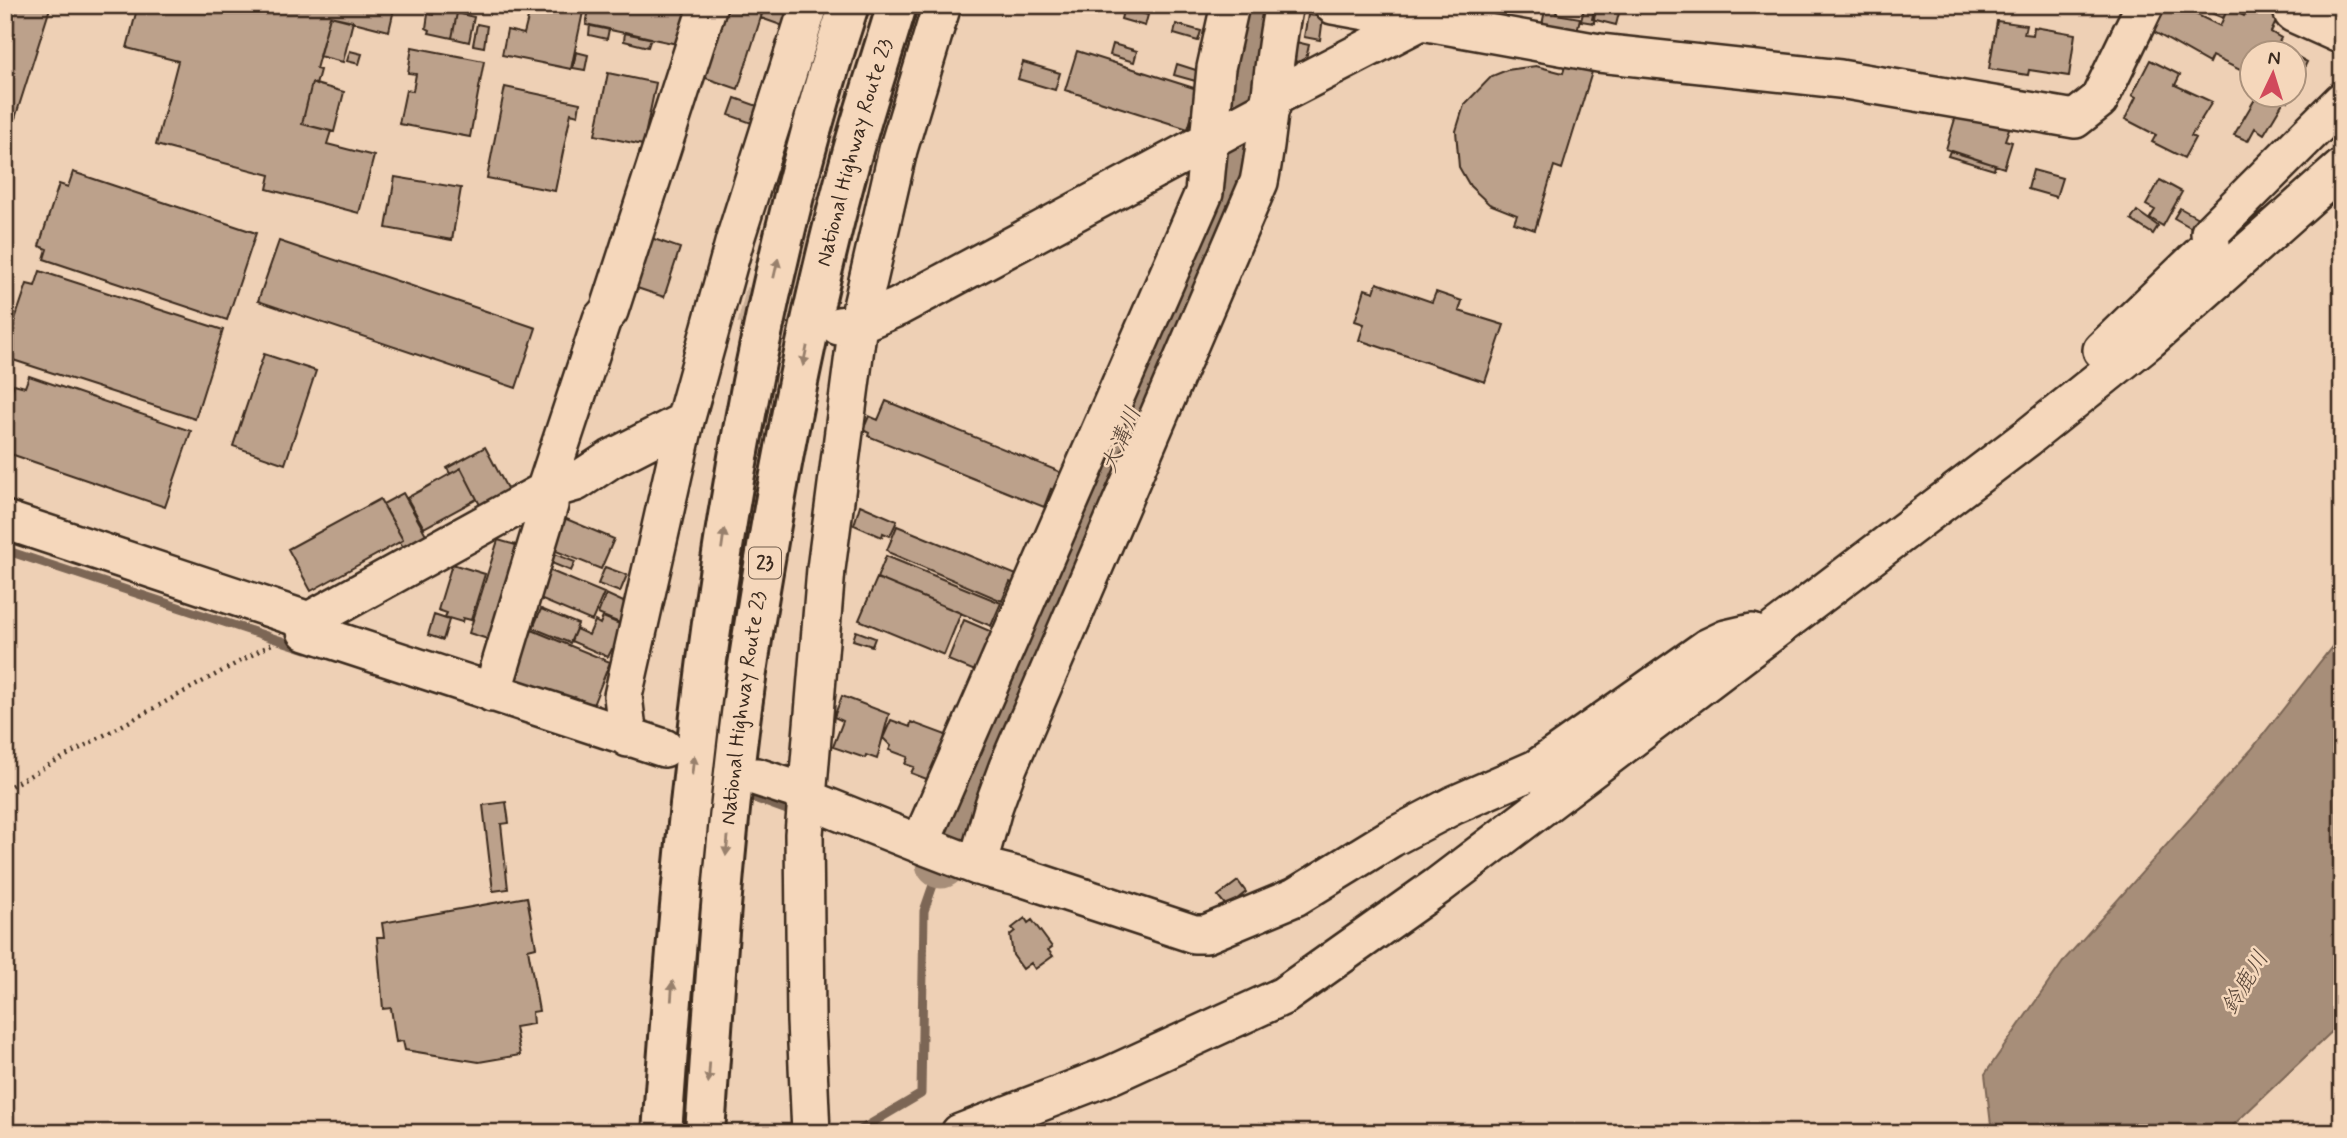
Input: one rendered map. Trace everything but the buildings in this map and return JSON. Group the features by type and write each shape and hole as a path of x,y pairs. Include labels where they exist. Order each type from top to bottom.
{"highway":[{"name":"National Highway Route 23","path":"662,1133 692,777 729,500 753,373 798,178 849,5"},
{"name":"National Highway Route 23","path":"705,1133 716,960 731,807 745,687 776,494 849,166 897,5"}],"street":[{"path":"492,693 549,505 545,491 602,319 609,311 708,5"},
{"path":"628,738 623,696 685,421 731,302 809,5"},
{"path":"811,1130 805,806 845,325 942,5"},
{"path":"923,846 1204,193 1216,68 1230,5"},
{"path":"973,864 1008,767 1251,205 1264,156 1274,49 1284,5"},
{"path":"1333,5 1599,53 1853,81 2075,119 2099,100 2145,5"},
{"path":"2297,5 2293,13 2342,35"},
{"path":"845,325 898,307 1421,22"},
{"path":"2027,438 2077,374 2211,245 2210,233 2342,101"},
{"path":"960,1133 1111,1075 1283,996 1438,886 2027,438 2150,339 2342,168"},
{"path":"664,748 306,631 309,621 545,491 576,482 611,458 685,421"},
{"path":"5,520 309,621"},
{"path":"757,777 805,806 973,864 1021,877 1194,934 1206,934 1295,897 1391,838 1454,805 1536,769 1707,648 1726,639 1774,629"}],"path":[{"path":"5,789 272,643"}],"water":[{"name":"鈴鹿川","path":"2342,634 2342,1022 2225,1133 1992,1133 1985,1074 2065,959 2251,750"}],"waterway":[{"name":"大溝川","path":"941,863 1218,215 1232,174 1235,102 1254,5"},
{"path":"5,550 306,649"},
{"path":"754,798 798,814"},
{"path":"855,1133 921,1094 924,911 941,862"}],"tunnel":[{"path":"742,305 833,327"}]}
